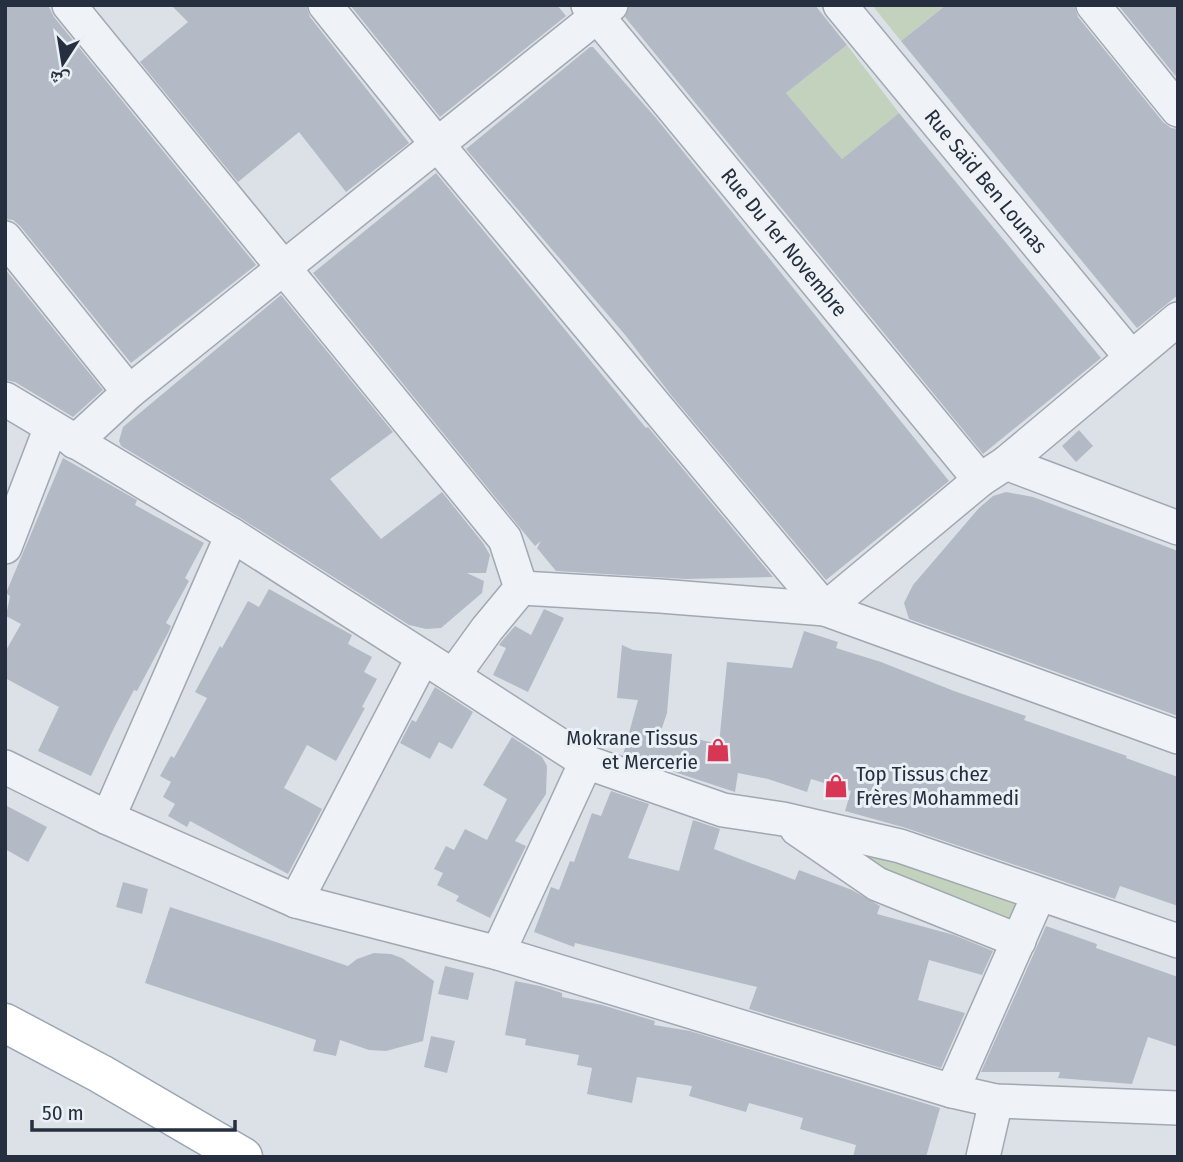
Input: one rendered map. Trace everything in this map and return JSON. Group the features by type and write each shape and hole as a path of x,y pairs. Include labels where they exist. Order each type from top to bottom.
{"main road":[{"path":"5,1023 101,1074 243,1157"}],"street":[{"path":"69,5 505,540 521,588"},
{"path":"325,5 437,144 825,609"},
{"name":"Rue Saïd Ben Lounas","path":"840,5 1131,357"},
{"path":"1093,5 1178,110"},
{"path":"5,547 63,435 129,392 437,144 599,9"},
{"name":"Rue Du 1er Novembre","path":"599,9 993,472"},
{"path":"5,238 129,392"},
{"path":"825,609 1178,318"},
{"path":"5,399 232,535 586,762 723,810 783,819 900,846 1178,941"},
{"path":"993,472 1178,528"},
{"path":"108,818 232,535"},
{"path":"521,588 825,609 1178,737"},
{"path":"453,676 521,588"},
{"path":"296,901 423,657"},
{"path":"498,953 586,762"},
{"path":"5,767 108,818 296,901 498,953 951,1091 996,1101 1178,1108"},
{"path":"783,819 877,884 1019,941"},
{"path":"951,1091 1039,894"},
{"path":"983,1157 996,1101"}],"green space":[{"path":"872,5 946,5 901,41"},
{"path":"847,45 899,113 842,159 786,93"},
{"path":"846,848 888,854 1022,906 1014,925 889,879"}],"building":[{"path":"5,5 48,5 54,17 256,265 131,363 20,226 13,220 5,219"},
{"path":"171,5 306,5 310,17 409,143 346,192 299,132 238,182 140,62 188,22"},
{"path":"350,5 557,5 566,16 440,117"},
{"path":"630,5 815,5 847,45 786,93 842,159 899,113 1101,358 983,454 625,17"},
{"path":"946,5 1074,5 1078,17 1163,122 1178,129 1178,295 1137,328 901,41"},
{"path":"1118,5 1178,5 1178,79"},
{"path":"593,47 656,118 949,481 826,580 671,395 626,336 466,149"},
{"path":"436,173 773,577 686,579 556,571 537,548 541,541 535,546 313,273"},
{"path":"5,269 103,390 73,417 15,382 5,380"},
{"path":"281,295 393,432 330,479 381,539 442,492 490,555 486,573 467,573 484,581 482,593 441,628 426,629 409,625 121,446 119,441 123,427"},
{"path":"1079,430 1093,446 1076,462 1062,446"},
{"path":"63,458 137,500 135,505 204,543 185,578 189,581 166,623 171,626 169,631 137,691 134,690 91,776 38,751 59,707 5,678 5,652 21,624 6,616 10,596 6,593"},
{"path":"1006,492 1033,497 1178,551 1178,716 909,619 904,603 913,585 979,508 993,496"},
{"path":"269,589 352,635 348,644 372,657 364,672 377,679 362,707 365,708 336,761 307,745 284,788 322,809 288,874 190,821 187,827 168,816 175,804 163,797 171,782 160,776 171,756 174,758 207,698 195,692 220,646 222,648 248,601 259,607"},
{"path":"544,609 564,618 528,692 493,675 506,648 499,645 502,641 515,626 531,635"},
{"path":"804,631 838,642 836,648 1026,716 1024,720 1178,777 1178,906 1120,886 1115,899 906,828 845,811 851,791 811,779 807,792 768,779 738,773 735,792 623,755 638,700 617,698 622,645 633,650 672,654 667,713 661,731 719,744 727,662 792,668"},
{"path":"435,687 473,712 452,749 439,742 430,759 400,743 412,720 416,722"},
{"path":"512,737 542,757 547,766 546,794 515,841 526,846 490,918 456,901 459,896 437,885 443,873 434,869 446,846 454,850 465,829 487,840 507,799 483,785"},
{"path":"611,791 649,804 628,858 679,871 693,820 720,829 714,849 795,880 799,870 852,890 880,906 877,914 954,935 993,951 982,975 929,960 918,1000 965,1013 941,1068 749,1009 757,987 575,943 574,947 534,932 551,887 559,890 570,861 574,862 592,813 601,816"},
{"path":"5,805 47,827 28,862 5,849"},
{"path":"123,882 148,889 142,914 116,907"},
{"path":"170,907 348,966 357,959 374,953 402,958 434,981 423,1041 386,1051 369,1050 340,1040 336,1056 313,1051 316,1040 145,983"},
{"path":"1046,926 1097,944 1096,948 1178,977 1178,1047 1148,1037 1132,1084 1058,1078 1060,1072 981,1072"},
{"path":"445,966 474,973 468,1000 438,994"},
{"path":"515,981 540,986 562,993 562,997 602,1005 655,1021 654,1025 690,1031 940,1108 926,1157 853,1157 856,1145 800,1129 803,1118 749,1103 746,1112 689,1096 692,1086 637,1077 632,1103 587,1094 592,1068 577,1065 579,1055 525,1045 526,1039 505,1035"},
{"path":"431,1036 455,1041 447,1073 424,1067"}],"place":[{"name":"Mokrane Tissus et Mercerie","path":"718,750"},
{"name":"Top Tissus chez Frères Mohammedi","path":"836,786"}]}
